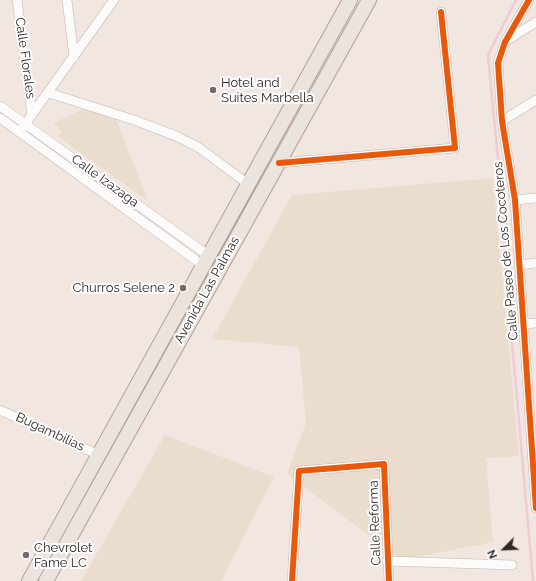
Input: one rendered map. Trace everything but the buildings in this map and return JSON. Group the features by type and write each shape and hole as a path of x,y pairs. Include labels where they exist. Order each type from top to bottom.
{"main road":[{"name":"Avenida Las Palmas","path":"29,581 350,0"},
{"name":"Avenida Las Palmas","path":"46,581 369,0"}],"street":[{"name":"Calle Florales","path":"17,0 32,115"},
{"path":"67,0 74,58"},
{"path":"20,132 114,0"},
{"name":"Calle Paseo de Los Cocoteros","path":"529,0 505,42 498,63 502,121 515,200 524,324 532,384 536,508"},
{"path":"279,163 454,148 441,12"},
{"path":"505,42 536,22"},
{"path":"49,93 134,120 176,136 198,147 248,184"},
{"path":"502,121 536,100"},
{"name":"Calle Izazaga","path":"0,106 26,124 206,261"},
{"name":"Calle Izazaga","path":"0,118 206,261"},
{"path":"526,199 536,190"},
{"path":"515,200 536,198"},
{"path":"519,265 536,263"},
{"path":"524,324 536,323"},
{"name":"Bugambilias","path":"0,410 99,455"},
{"name":"Calle Reforma","path":"292,581 299,470 384,464 389,581"},
{"path":"388,561 512,565"}],"shaded area":[{"path":"89,106 115,116 148,201 58,137 61,132 54,123"},
{"path":"493,178 519,456 486,458 493,542 402,560 287,474 306,423 299,347 212,339 292,195"},
{"path":"165,435 274,477 221,581 81,581"}],"waterway":[{"path":"516,0 488,55 502,201 505,262 533,581"}],"cycle path":[{"path":"529,0 505,42 498,63 502,121 515,200 536,508"},
{"path":"279,163 455,148 441,12"},
{"path":"292,581 299,471 384,464 389,581"}],"place":[{"name":"Hotel and Suites Marbella","path":"213,90"},
{"name":"Churros Selene 2","path":"183,288"},
{"name":"Chevrolet Fame LC","path":"26,555"}]}
